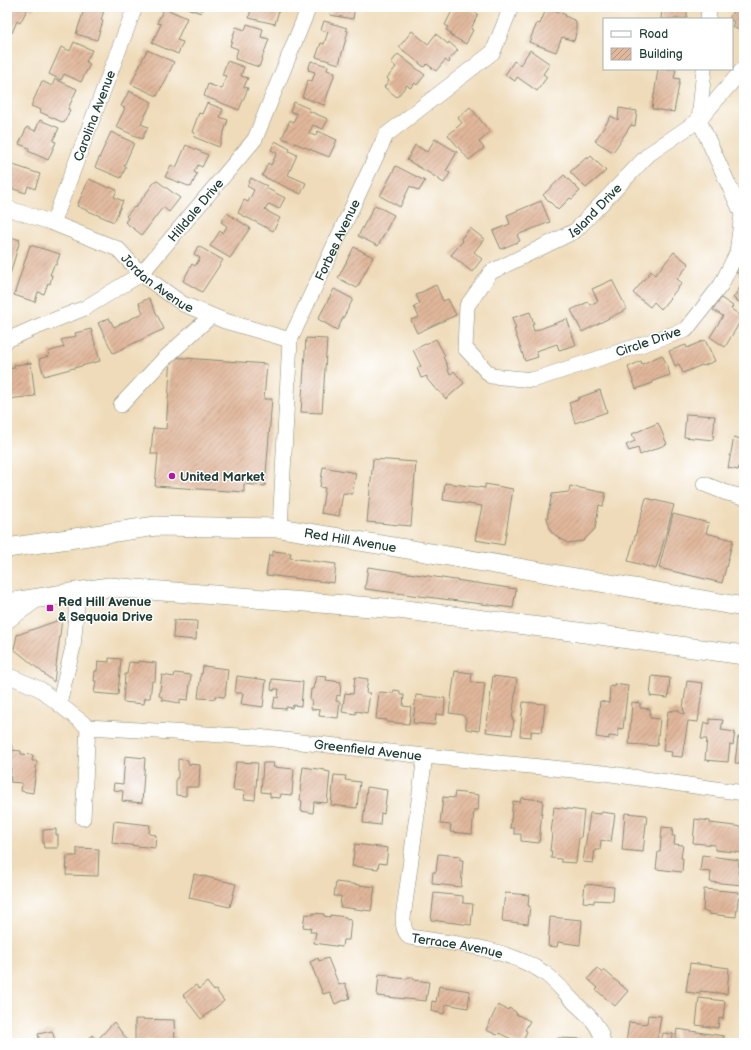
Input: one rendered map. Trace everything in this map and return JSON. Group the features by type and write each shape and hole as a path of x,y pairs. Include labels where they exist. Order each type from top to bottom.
{"main road":[{"name":"Red Hill Avenue","path":"7,548 156,526 280,528 417,550 744,607"},
{"path":"7,602 109,587 398,609 744,655"},
{"path":"7,618 38,598"}],"street":[{"name":"Carolina Avenue","path":"53,223 135,7"},
{"name":"Hilldale Drive","path":"7,340 85,308 141,274 255,139 309,7"},
{"name":"Forbes Avenue","path":"280,528 290,340 386,135 493,52 511,7"},
{"path":"708,18 709,7"},
{"name":"Island Drive","path":"465,348 466,306 492,272 575,231 649,154 699,120 744,68"},
{"path":"699,120 704,70"},
{"name":"Circle Drive","path":"465,348 491,376 533,380 686,330 721,285 737,253 742,214 699,120"},
{"name":"Jordan Avenue","path":"7,208 53,223 118,249 141,274 183,304 218,319 290,340"},
{"path":"121,405 164,360 218,319"},
{"path":"704,484 727,493 744,497"},
{"path":"59,704 73,647 78,592"},
{"path":"7,675 40,689 88,728 83,818"},
{"name":"Greenfield Avenue","path":"88,728 257,738 604,773 744,793"},
{"name":"Terrace Avenue","path":"425,756 403,918 405,932 409,937 490,949 521,960 546,975 578,1006 595,1024 602,1035 603,1043"}],"building":[{"path":"7,7 34,7 33,10 28,8 20,23 17,21 12,33 7,31"},
{"path":"85,7 105,7 101,20 103,21 97,40 76,34"},
{"path":"184,7 203,7 201,13"},
{"path":"246,7 277,7 276,9 279,10 275,24 249,18 251,9"},
{"path":"331,7 355,7 353,19 330,15"},
{"path":"454,7 465,7 478,14 471,29 473,30 466,44 450,35 451,33 446,30 448,27 445,25"},
{"path":"547,7 576,21 574,41 562,37 556,52 529,42 537,23 540,24"},
{"path":"735,7 744,7 744,32 733,27 733,18 730,18"},
{"path":"164,8 187,18 177,40 183,42 178,54 152,43 161,24 157,23"},
{"path":"662,8 687,10 687,18 661,18"},
{"path":"324,21 347,28 346,30 348,31 339,64 316,57 321,43 324,44 328,32 321,30"},
{"path":"247,24 263,29 261,37 269,39 259,67 235,59 238,49 230,46 236,27 245,30"},
{"path":"412,31 428,44 436,34 458,50 449,60 449,63 445,60 436,71 427,64 424,67 399,47"},
{"path":"74,42 92,50 86,62 90,64 81,82 64,74 61,80 49,74 61,47 70,51"},
{"path":"147,50 174,62 157,96 131,84"},
{"path":"530,50 550,64 543,74 547,77 537,91 517,77 515,81 505,75 514,61 520,65"},
{"path":"398,54 425,75 417,85 415,83 410,88 407,85 397,97 384,87 389,81 387,78 396,67 391,63"},
{"path":"227,61 244,67 241,76 248,78 244,87 248,88 239,110 204,96 208,84 222,89 226,76 222,75"},
{"path":"311,61 328,66 327,70 335,73 324,105 302,97 308,80 312,81 315,72 308,70"},
{"path":"658,70 676,70 674,78 680,79 674,112 652,109"},
{"path":"55,79 77,89 68,109 70,110 64,123 40,112 41,110 31,106 42,81 52,86"},
{"path":"129,91 152,102 141,124 148,127 142,139 116,127 125,108 121,106"},
{"path":"294,102 310,109 309,111 328,119 323,129 313,125 309,133 315,136 318,131 337,140 329,157 282,138 290,120 293,122 297,114 290,111"},
{"path":"207,103 223,109 220,117 228,120 219,147 194,137 195,133 192,132 199,113 202,114"},
{"path":"470,107 490,132 479,142 484,148 469,160 448,135 462,123 458,118"},
{"path":"619,108 637,111 635,126 631,125 613,152 595,141 611,116 618,120"},
{"path":"40,120 59,128 53,141 56,142 48,160 28,151 29,148 19,144 27,127 35,131"},
{"path":"111,132 134,143 124,166 126,167 121,178 95,167"},
{"path":"435,139 457,152 446,171 450,173 444,183 407,160 415,145 427,152"},
{"path":"275,141 290,149 289,151 297,155 288,175 306,183 301,194 262,176 268,163 271,165 277,153 271,150"},
{"path":"186,145 208,155 202,167 198,165 194,172 197,174 191,187 165,177 171,165 176,168"},
{"path":"591,156 606,171 586,188 570,172 587,157 588,159"},
{"path":"7,163 40,174 35,189 28,186 26,193 7,187"},
{"path":"396,166 425,181 419,191 410,186 400,207 380,196"},
{"path":"564,175 580,191 572,199 570,198 558,210 543,195"},
{"path":"251,178 267,186 266,188 285,198 279,209 269,204 265,210 280,218 273,231 238,213 244,200 248,202 254,190 247,186"},
{"path":"89,179 117,190 114,197 123,201 114,222 77,206"},
{"path":"156,180 180,198 169,212 163,207 142,235 125,222 128,218 126,216 134,207 135,208"},
{"path":"541,201 550,222 517,235 520,241 501,249 493,231 510,224 507,215"},
{"path":"375,205 394,215 378,246 358,236"},
{"path":"227,213 250,228 230,258 210,246 220,231 223,233 227,226 221,222"},
{"path":"470,228 484,239 474,252 482,259 472,272 451,255 463,241 461,239"},
{"path":"7,236 20,240 9,278 7,277"},
{"path":"30,245 60,254 50,275 52,275 50,284 48,283 44,294 38,292 35,302 14,295"},
{"path":"198,246 223,260 202,292 183,281 192,264 195,266 200,258 194,254"},
{"path":"354,247 373,257 357,288 338,278"},
{"path":"674,252 689,264 677,279 682,283 661,309 654,302 650,307 633,293 651,271 655,275"},
{"path":"744,260 744,276 736,272"},
{"path":"612,280 627,309 582,332 571,310 588,302 590,305 598,301 592,289"},
{"path":"744,281 744,305 733,298"},
{"path":"436,285 443,301 448,299 456,315 417,333 411,320 419,317 414,307 420,304 416,295"},
{"path":"334,289 353,299 337,330 318,319"},
{"path":"149,298 164,329 113,353 98,323 109,318 114,327 143,313 139,303"},
{"path":"721,298 733,306 731,309 743,317 725,347 710,337 723,316 713,310"},
{"path":"530,312 534,324 532,325 534,331 567,319 576,345 559,350 557,344 536,351 538,357 525,361 514,329 516,329 512,318"},
{"path":"91,329 100,361 44,376 39,359 49,356 48,352 64,347 61,340 76,336 75,333"},
{"path":"306,338 327,339 322,413 301,412"},
{"path":"436,339 445,356 443,357 449,373 451,374 454,371 464,383 446,399 427,379 427,376 421,378 417,368 421,366 413,350"},
{"path":"705,340 715,361 683,373 679,364 675,366 669,351 686,345 687,348"},
{"path":"662,355 670,375 636,389 628,367 641,361 642,364"},
{"path":"171,357 267,364 264,399 272,399 265,486 244,484 244,492 155,486 158,454 151,454 153,428 166,429"},
{"path":"31,363 35,396 7,399 7,369 15,368 14,365"},
{"path":"600,390 607,412 575,423 569,403"},
{"path":"686,414 715,416 713,440 684,437"},
{"path":"658,423 667,444 640,455 638,448 629,451 626,445 635,441 632,434"},
{"path":"734,437 744,440 744,464 740,463 738,470 728,468"},
{"path":"373,459 416,462 411,526 367,522"},
{"path":"323,467 356,473 352,494 343,493 339,516 321,513 325,488 320,487"},
{"path":"445,483 485,488 485,484 513,489 504,545 475,540 482,506 443,500"},
{"path":"570,486 606,493 603,506 599,505 595,529 583,541 567,543 551,532 547,518 552,494 569,492"},
{"path":"646,498 674,505 656,569 628,561"},
{"path":"673,514 709,523 706,533 733,540 722,583 659,568"},
{"path":"273,551 291,553 290,558 336,564 334,583 266,575 269,555 273,556"},
{"path":"368,567 516,589 513,608 365,589"},
{"path":"62,619 54,682 14,649 17,635"},
{"path":"174,620 197,621 196,640 173,638"},
{"path":"109,658 121,659 118,695 94,693 96,681 94,681 95,671 97,671 98,661 109,662"},
{"path":"138,661 156,663 155,681 152,681 150,698 145,698 144,704 123,702 125,674 127,674 129,662 138,663"},
{"path":"203,666 228,669 225,697 215,696 215,699 198,698"},
{"path":"455,671 472,673 471,682 485,683 479,731 466,729 466,719 463,715 449,713"},
{"path":"175,673 191,675 188,700 180,699 180,703 162,700 162,697 159,696 162,675 174,677"},
{"path":"237,676 266,680 263,707 241,704 243,693 235,693"},
{"path":"316,676 327,677 326,680 341,682 340,696 337,695 336,701 340,702 338,718 319,716 320,710 311,709 311,689 313,689"},
{"path":"493,676 517,679 512,720 514,720 512,735 486,732"},
{"path":"652,676 670,678 668,698 650,696"},
{"path":"355,677 368,679 366,693 370,693 367,713 356,711 356,714 342,712 345,693 353,694"},
{"path":"272,679 303,682 301,706 293,705 292,708 286,707 286,709 273,708 275,697 278,698 279,689 274,689 274,691 271,690"},
{"path":"687,681 703,683 698,722 688,721 682,757 671,756 672,752 663,751 668,711 679,710 679,713 685,714 683,708"},
{"path":"614,684 628,686 623,729 618,728 618,737 609,736 609,739 596,737 600,701 609,703 610,686 614,687"},
{"path":"394,690 400,691 400,695 404,695 403,706 411,707 409,724 387,722 387,720 376,719 379,692 393,693"},
{"path":"416,695 445,698 444,715 436,714 435,725 413,723"},
{"path":"523,702 545,704 542,732 531,731 531,737 520,736"},
{"path":"632,702 640,703 640,708 650,709 650,718 660,719 657,746 629,744"},
{"path":"710,719 723,720 721,730 735,732 733,745 730,744 728,762 705,760 707,739 701,739 704,722 710,724"},
{"path":"738,737 744,738 744,764 735,763"},
{"path":"7,742 10,742 9,746 12,746 12,750 21,751 21,754 33,755 32,761 37,761 33,793 21,791 22,783 10,782 11,768 7,767"},
{"path":"125,756 145,758 142,803 122,801 123,791 113,790 114,783 123,784"},
{"path":"178,759 188,760 188,764 200,765 199,787 186,787 186,796 176,795"},
{"path":"236,762 258,763 255,800 244,799 245,791 233,790"},
{"path":"263,763 274,763 273,767 294,769 292,795 281,794 280,798 270,797 270,793 261,792"},
{"path":"303,767 330,772 327,803 314,802 313,813 301,811 302,801 300,800 300,790"},
{"path":"334,775 346,776 345,780 360,782 357,808 331,805"},
{"path":"367,787 387,790 384,814 381,813 380,825 363,823"},
{"path":"455,792 479,795 478,810 474,810 472,834 450,832 451,825 440,824 443,797 454,798"},
{"path":"521,798 543,800 539,843 521,841 521,834 514,834 514,828 510,828 513,801 520,802"},
{"path":"554,807 584,811 576,863 561,862 561,859 551,858 551,833"},
{"path":"602,812 615,814 611,842 601,840 600,850 595,850 593,863 583,862 590,813 601,814"},
{"path":"625,813 647,815 643,852 622,850"},
{"path":"695,819 710,821 710,823 743,827 742,841 744,841 744,853 715,850 715,845 693,843"},
{"path":"114,821 150,825 149,834 156,835 155,848 112,843"},
{"path":"662,827 673,828 672,836 675,836 674,844 683,845 681,858 683,858 682,872 656,869 658,852 660,852"},
{"path":"56,829 56,835 58,835 58,848 44,848 43,830"},
{"path":"355,844 388,848 386,864 379,863 378,869 352,866"},
{"path":"77,848 99,849 98,876 66,875 67,856 77,856"},
{"path":"438,854 460,856 460,860 463,860 461,887 432,883 433,872 436,872"},
{"path":"702,855 739,860 738,873 743,874 742,885 710,882 711,872 700,871"},
{"path":"194,874 236,884 230,907 189,898"},
{"path":"336,882 375,887 371,911 340,907 341,896 334,896"},
{"path":"585,884 614,887 613,901 594,900 594,903 583,902"},
{"path":"704,889 739,892 736,917 709,914 709,912 703,911"},
{"path":"434,893 463,896 463,903 473,904 471,925 431,920"},
{"path":"505,893 529,895 528,906 530,906 528,924 502,921"},
{"path":"313,913 324,914 324,916 330,917 330,915 346,917 346,919 351,920 349,940 343,940 342,947 314,943 316,932 310,932 311,928 303,927 305,914 313,915"},
{"path":"550,917 582,920 580,945 558,942 557,947 548,946"},
{"path":"318,958 319,961 328,958 339,985 345,983 350,998 335,1004 330,992 323,994 310,962"},
{"path":"690,963 729,968 727,994 700,991 700,994 686,992"},
{"path":"597,968 602,973 604,970 628,991 615,1006 596,990 598,988 588,979"},
{"path":"379,974 407,979 408,977 413,977 414,980 429,982 426,1001 377,996"},
{"path":"207,982 214,991 216,990 224,1001 201,1019 183,995 196,985 199,989"},
{"path":"439,986 470,991 468,1008 446,1004 444,1014 431,1011 432,1001 436,1002"},
{"path":"699,998 725,1001 723,1019 719,1018 718,1028 696,1025"},
{"path":"498,1005 508,1010 509,1008 516,1012 516,1014 530,1021 525,1030 527,1031 522,1043 499,1033 497,1035 486,1030"},
{"path":"648,1015 661,1016 657,1043 626,1043 629,1022 647,1024"},
{"path":"135,1019 174,1020 175,1041 135,1041"},
{"path":"114,1022 128,1041 126,1043 86,1043 92,1035 97,1042"},
{"path":"677,1029 724,1036 722,1043 675,1043"},
{"path":"52,1031 56,1043 39,1043 38,1034"},
{"path":"663,1033 673,1034 672,1043 661,1043"},
{"path":"558,1038 584,1039 584,1043 558,1043"}],"place":[{"name":"United Market","path":"172,476"},
{"name":"Red Hill Avenue & Sequoia Drive","path":"50,608"}]}
